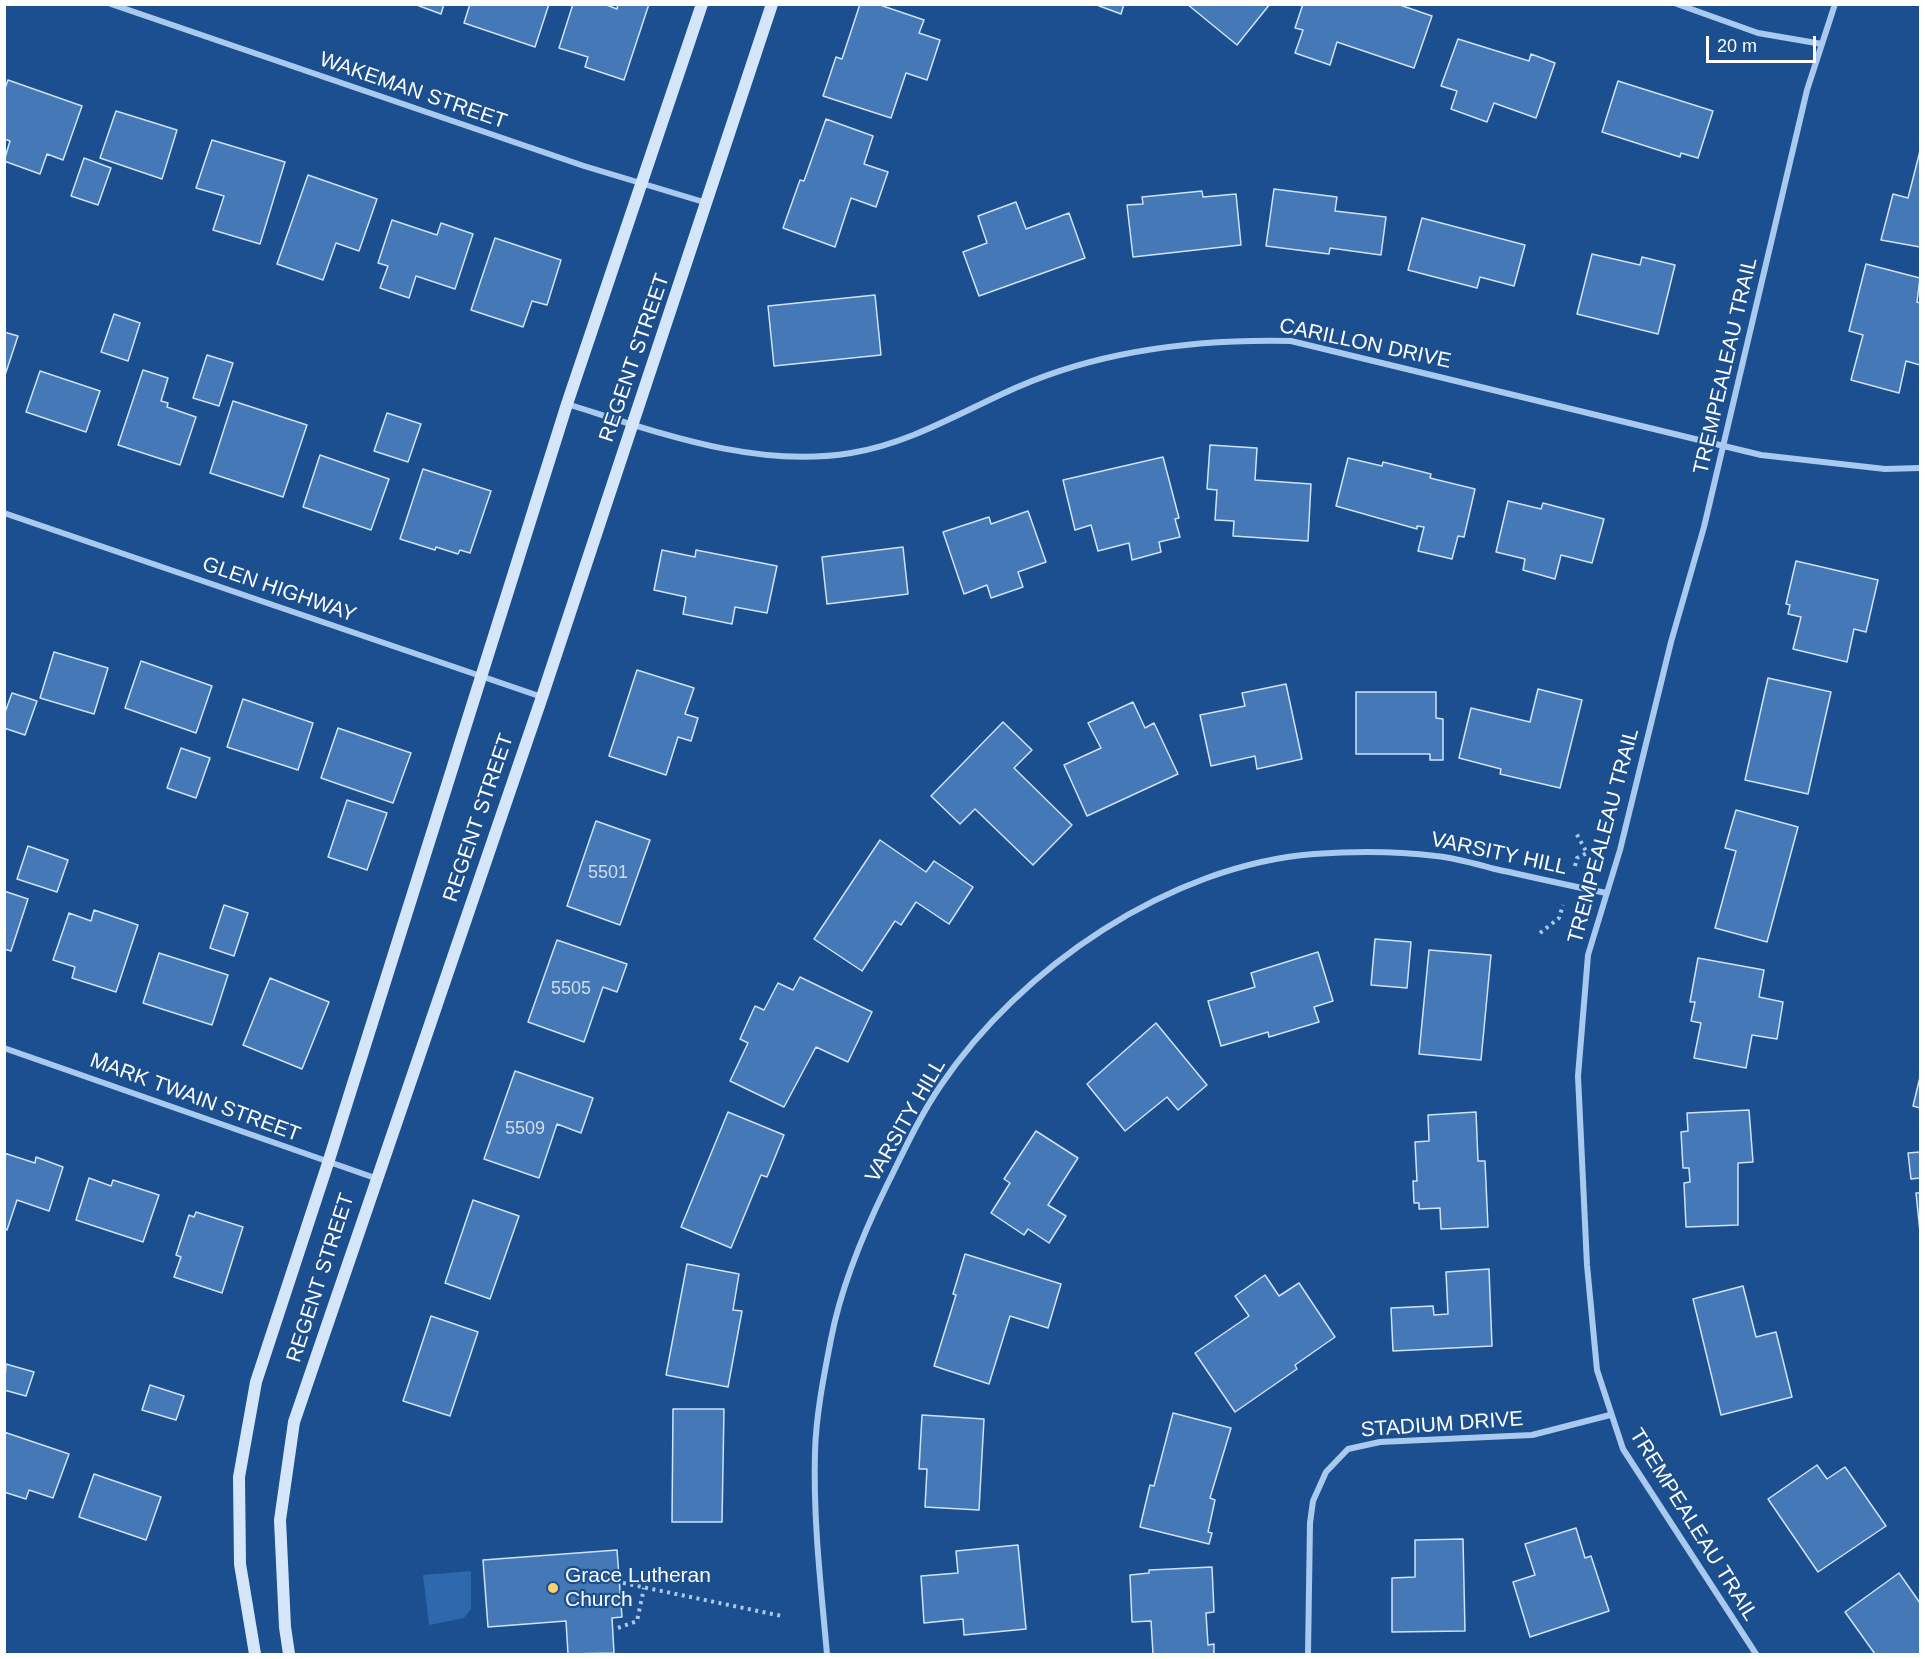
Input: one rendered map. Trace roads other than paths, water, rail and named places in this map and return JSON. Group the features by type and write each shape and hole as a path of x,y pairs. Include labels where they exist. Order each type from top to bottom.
{"street":[{"name":"WAKEMAN STREET","path":"111,4 643,185 707,203"},
{"name":"REGENT STREET","path":"255,1654 240,1564 239,1477 256,1382 328,1163 567,404 643,185 702,4"},
{"name":"REGENT STREET","path":"289,1654 285,1627 280,1520 294,1422 375,1178 542,697 772,4"},
{"path":"1677,4 1758,33 1822,44"},
{"name":"TREMPEALEAU TRAIL","path":"1756,1654 1623,1449 1610,1415 1597,1370 1587,1265 1578,1076 1588,955 1607,893 1724,446 1807,90 1835,4"},
{"name":"CARILLON DRIVE","path":"567,404 633,425 734,451 800,457 851,453 952,420 1020,386 1096,360 1174,345 1233,340 1291,341 1761,455 1885,469 1920,468"},
{"name":"GLEN HIGHWAY","path":"4,513 542,697"},
{"name":"VARSITY HILL","path":"827,1654 816,1508 815,1449 832,1335 872,1216 908,1143 940,1086 985,1030 1046,972 1093,935 1147,903 1209,878 1262,864 1311,854 1369,852 1438,856 1607,893"},
{"name":"MARK TWAIN STREET","path":"4,1048 375,1178"},
{"name":"STADIUM DRIVE","path":"1308,1654 1310,1523 1314,1501 1326,1472 1348,1449 1380,1442 1532,1435 1610,1415"}],"place":[{"name":"Grace Lutheran Church","path":"553,1588"}]}
